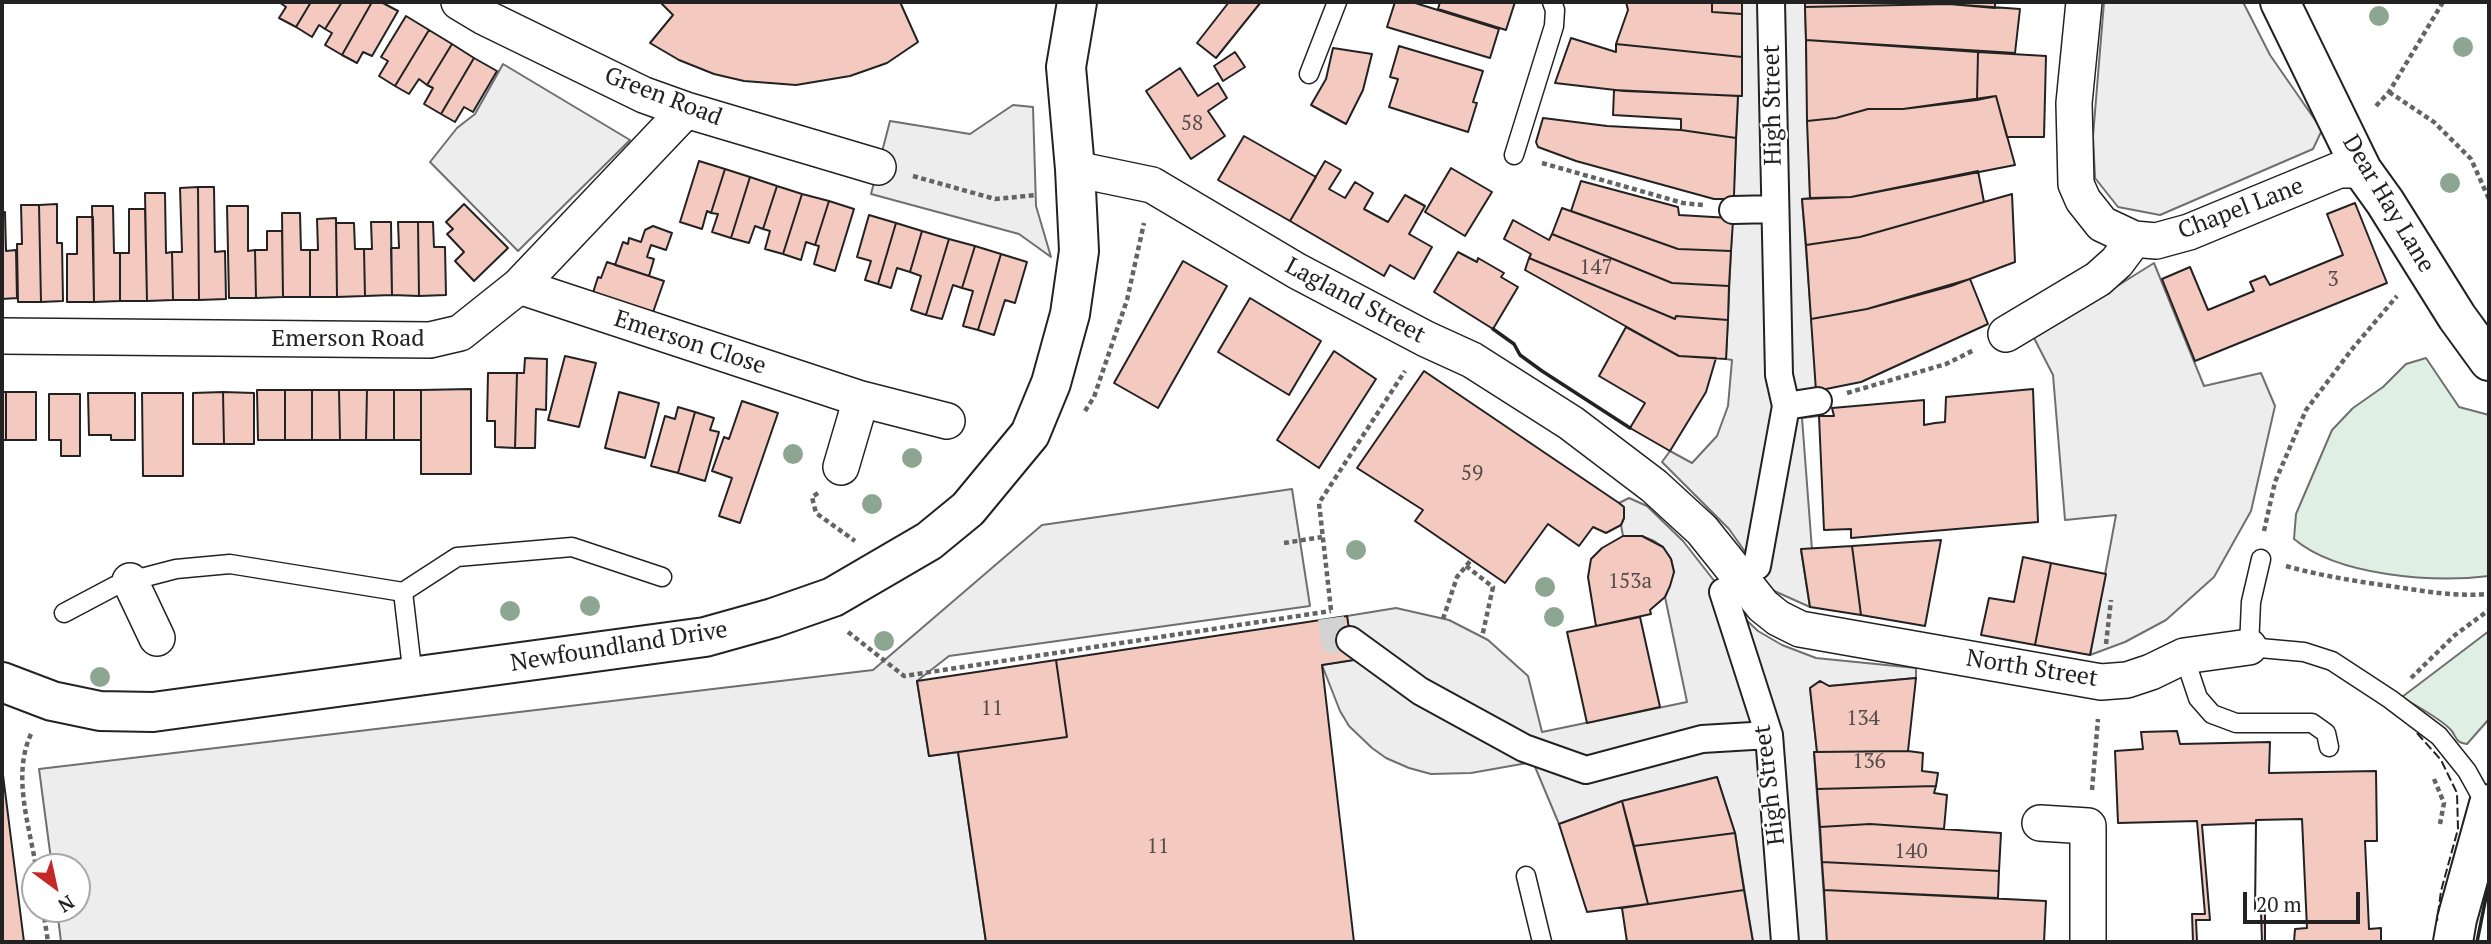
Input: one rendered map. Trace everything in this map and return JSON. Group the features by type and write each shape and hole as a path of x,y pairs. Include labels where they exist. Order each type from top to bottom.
{"street":[{"name":"Green Road","path":"459,2 484,17 644,95 878,167"},
{"path":"1075,169 1066,67 1077,2"},
{"name":"High Street","path":"1771,2 1779,375 1786,406 1740,579 1769,735 1785,942"},
{"name":"Chapel Lane","path":"2084,2 2074,103 2076,184 2083,200 2102,224 2134,239 2156,241 2189,232 2339,170 2354,154"},
{"name":"Dear Hay Lane","path":"2280,2 2354,154 2457,317 2489,361"},
{"name":"Emerson Road","path":"2,336 430,340 460,333 519,286 687,110"},
{"name":"Lagland Street","path":"1075,169 1152,185 1297,271 1426,339 1472,360 1571,424 1654,486 1702,530 1740,579"},
{"name":"Newfoundland Drive","path":"2,682 52,701 100,711 153,712 705,637 773,618 833,597 929,541 968,509 1030,434 1051,383 1070,314 1079,251 1075,169"},
{"path":"1733,209 1775,208"},
{"path":"2006,334 2098,279 2117,262 2134,239"},
{"name":"Emerson Close","path":"519,286 861,399 947,421"},
{"path":"841,467 861,399"},
{"path":"1786,406 1818,401"},
{"name":"North Street","path":"1740,579 1763,606 1778,618 1800,629 2101,682 2127,680 2184,656 2249,647"},
{"path":"130,581 157,638"},
{"path":"1350,640 1420,691 1524,748 1586,770 1702,738 1769,735"},
{"path":"2455,930 2488,806"},
{"path":"2040,823 2088,826 2088,942"}],"lane":[{"path":"1309,75 1338,2"},
{"path":"1514,155 1554,26 1555,10 1552,2"},
{"path":"64,613 130,581 176,569 230,564 403,592 457,557 572,547 662,577"},
{"path":"2249,647 2250,602 2261,559"},
{"path":"403,592 413,677"},
{"name":"North Street","path":"2249,647 2304,652 2332,661 2390,699 2439,736 2488,806"},
{"path":"2184,656 2198,698 2212,715 2236,723 2312,723 2326,733 2329,747"},
{"path":"1526,876 1542,942"}],"path":[{"path":"2354,154 2443,2"},
{"path":"2389,92 2434,122 2471,159 2489,199"},
{"path":"1514,155 1683,203 1733,209"},
{"path":"878,167 995,199 1036,196 1075,169"},
{"path":"2399,293 2306,410 2275,482 2261,559 2334,579 2437,594 2489,594"},
{"path":"1818,401 1946,364 2006,334"},
{"path":"1331,618 1319,503 1426,339"},
{"path":"841,467 842,476 812,497 816,513 851,537 884,568"},
{"path":"1284,543 1322,537"},
{"path":"1443,619 1457,577 1471,560"},
{"path":"1466,566 1493,587 1482,637"},
{"path":"839,625 904,676 1331,610"},
{"path":"2390,699 2455,635 2489,610"},
{"path":"2088,826 2101,682"},
{"path":"34,726 24,749 22,785 34,853"},
{"path":"2430,768 2444,803 2439,829"},
{"path":"45,923 48,942"}],"green space":[{"path":"2426,358 2459,407 2489,415 2489,576 2414,577 2360,569 2313,552 2294,539 2296,514 2332,430 2353,408 2383,387 2406,364"},
{"path":"2489,631 2489,719 2467,744 2458,741 2441,721 2402,697"}],"shaded area":[{"path":"1742,2 1805,2 1810,198 1802,199 1819,416 1802,418 1812,550 1801,550 1810,607 1772,590 1729,529 1662,462 1670,451 1692,463 1717,436 1728,406 1732,360 1726,359 1738,96 1742,95"},
{"path":"2104,2 2243,2 2270,55 2322,130 2313,149 2160,215 2118,207 2095,178 2093,136"},
{"path":"503,64 630,140 518,251 430,162 457,128 475,114"},
{"path":"1013,105 1033,107 1036,206 1051,257 1019,234 871,194 890,121 970,134"},
{"path":"2154,263 2204,386 2261,373 2275,406 2251,511 2214,577 2166,620 2125,642 2090,655 2116,515 2065,520 2053,375 2034,338"},
{"path":"1292,489 1310,606 949,656 917,681 929,756 958,752 986,942 61,942 59,923 91,923 91,853 50,853 39,769 873,670 1042,525"},
{"path":"1629,498 1647,506 1683,541 1741,615 1758,631 1782,645 1816,658 1916,668 1916,678 1829,686 1820,681 1810,688 1817,752 1814,752 1827,942 1753,942 1735,833 1717,777 1622,801 1559,824 1533,762 1471,773 1431,774 1386,758 1349,726 1340,711 1322,665 1353,660 1347,616 1396,608 1449,620 1488,640 1528,676 1542,732 1687,702 1665,597 1674,572 1671,559 1663,547 1654,541 1642,536 1623,536 1621,525 1624,508 1619,503"}],"building":[{"path":"279,2 311,2 296,27 279,18 286,7"},
{"path":"311,2 342,2 325,29 319,25 312,37 296,27"},
{"path":"342,2 372,2 342,55 325,45 332,33 325,29"},
{"path":"372,2 381,2 398,11 372,56 363,52 357,63 342,55"},
{"path":"660,2 900,2 918,42 887,63 850,76 796,85 744,81 714,74 679,60 650,43 673,15"},
{"path":"1229,2 1261,2 1216,58 1197,43"},
{"path":"1395,2 1412,2 1499,29 1490,58 1387,27"},
{"path":"1440,2 1515,2 1506,30 1438,9"},
{"path":"1626,2 1712,2 1712,12 1742,14 1742,57 1616,44 1628,10"},
{"path":"1712,2 1742,2 1742,14 1712,12"},
{"path":"1805,2 1995,2 1995,8 1949,4 1805,7"},
{"path":"1949,4 2020,9 2015,53 1806,40 1805,7"},
{"path":"406,16 429,30 395,86 379,76 388,61 381,57"},
{"path":"429,30 452,44 427,85 419,79 409,94 395,86"},
{"path":"1571,38 1616,52 1616,44 1742,57 1742,96 1624,91 1555,83"},
{"path":"1806,40 1978,52 1977,100 1903,109 1868,109 1836,118 1807,121"},
{"path":"452,44 474,58 441,114 424,104 433,88 427,85"},
{"path":"1399,46 1483,71 1473,102 1477,103 1468,132 1389,107 1398,79 1390,77"},
{"path":"1333,48 1372,54 1363,90 1346,124 1311,105 1326,79"},
{"path":"1235,52 1245,67 1223,81 1214,66"},
{"path":"1978,52 2046,56 2044,137 2007,137 1996,96 1977,100"},
{"path":"474,58 497,71 473,112 464,107 455,122 441,114"},
{"path":"1180,68 1198,96 1218,83 1227,98 1208,111 1225,136 1191,159 1146,91"},
{"path":"1614,90 1738,96 1736,138 1681,130 1681,119 1613,115"},
{"path":"1996,96 2015,165 1851,197 1810,198 1807,121 1836,118 1868,109 1903,109"},
{"path":"1543,118 1607,126 1681,130 1736,138 1734,195 1730,199 1714,199 1576,161 1538,147 1536,142"},
{"path":"1244,136 1316,177 1290,221 1218,180"},
{"path":"699,161 725,169 711,213 707,211 702,229 680,222"},
{"path":"1325,161 1341,170 1329,189 1345,198 1355,182 1373,193 1364,209 1388,222 1405,195 1425,206 1409,234 1432,247 1414,279 1390,265 1384,276 1290,221"},
{"path":"1451,168 1492,192 1465,236 1425,212"},
{"path":"725,169 750,177 731,238 712,232 718,214 711,213"},
{"path":"1978,171 1984,202 1860,237 1806,245 1802,199 1851,197"},
{"path":"750,177 777,186 763,229 755,226 749,243 731,238"},
{"path":"1581,181 1678,207 1679,215 1730,218 1733,221 1731,251 1678,249 1571,211"},
{"path":"777,186 802,194 783,254 765,249 770,231 763,229"},
{"path":"198,187 199,300 173,300 172,252 182,252 180,188"},
{"path":"198,187 214,187 215,252 225,251 226,299 199,300"},
{"path":"145,193 165,193 166,253 172,252 173,300 147,301"},
{"path":"802,194 829,201 815,245 806,242 801,260 783,254"},
{"path":"2012,194 2015,262 1951,286 1867,309 1811,319 1806,245 1860,237"},
{"path":"829,201 854,209 835,271 814,264 819,246 815,245"},
{"path":"2355,203 2387,283 2195,361 2162,279 2190,267 2208,310 2254,291 2250,282 2265,276 2270,285 2343,255 2327,214"},
{"path":"57,204 57,243 62,243 63,301 41,302 39,205"},
{"path":"464,204 508,248 474,281 455,261 464,252 447,234 453,229 446,222"},
{"path":"21,205 39,205 41,302 18,302 17,244 22,244"},
{"path":"92,206 113,206 114,253 120,253 120,301 94,302"},
{"path":"227,206 248,206 248,251 255,250 256,298 229,298"},
{"path":"1562,208 1678,249 1731,251 1729,286 1672,283 1552,234"},
{"path":"129,209 145,209 147,301 120,301 120,253 129,253"},
{"path":"2,212 5,212 6,251 16,250 17,298 2,299"},
{"path":"282,213 300,213 301,250 310,250 310,297 283,297"},
{"path":"869,215 896,223 878,284 865,280 871,261 857,257"},
{"path":"77,217 93,217 94,302 67,302 67,254 77,254"},
{"path":"336,218 337,297 310,297 310,250 318,250 317,219"},
{"path":"1513,220 1549,240 1552,234 1672,283 1729,286 1728,320 1676,316 1675,319 1529,258 1531,254 1504,239"},
{"path":"371,222 391,222 392,295 365,296 364,249 372,249"},
{"path":"398,222 418,222 419,296 392,295 391,248 399,248"},
{"path":"418,222 433,222 434,247 445,247 446,295 419,296"},
{"path":"336,223 354,223 355,249 364,249 365,296 337,297"},
{"path":"896,223 922,231 910,272 897,268 891,288 878,284"},
{"path":"653,226 672,233 666,250 651,245 647,257 654,259 649,276 615,265 623,242 628,244 629,238 641,242 645,230"},
{"path":"267,231 282,231 283,297 256,298 255,250 267,250"},
{"path":"922,231 949,239 926,315 911,310 921,276 910,272"},
{"path":"949,239 975,246 962,288 953,285 942,319 926,315"},
{"path":"975,246 1001,254 978,330 963,326 973,291 962,288"},
{"path":"1458,252 1477,262 1478,258 1504,273 1501,277 1518,287 1493,329 1434,292"},
{"path":"1001,254 1027,262 1015,303 1005,300 994,335 978,330"},
{"path":"1529,258 1675,319 1676,316 1728,320 1726,359 1679,356 1525,270"},
{"path":"1183,261 1227,286 1158,408 1114,383"},
{"path":"607,262 664,281 651,318 591,299 598,277 601,278"},
{"path":"1970,279 1988,324 1861,382 1816,391 1811,319 1867,309"},
{"path":"1250,298 1321,341 1289,395 1218,352"},
{"path":"1626,327 1679,356 1716,358 1706,392 1670,451 1630,428 1645,403 1599,376"},
{"path":"1334,351 1376,379 1319,468 1277,440"},
{"path":"565,356 596,363 579,427 548,420"},
{"path":"525,358 547,359 546,410 536,409 535,448 515,448 517,373 524,373"},
{"path":"1424,371 1619,503 1624,507 1621,525 1606,533 1593,527 1579,546 1548,524 1505,583 1415,521 1423,510 1357,468"},
{"path":"488,373 517,373 515,448 495,447 495,421 487,421"},
{"path":"471,389 471,474 421,474 421,390"},
{"path":"2033,389 2038,522 1851,538 1851,529 1824,530 1819,416 1834,416 1832,408 1924,400 1924,425 1945,422 1946,397"},
{"path":"257,390 285,390 285,440 258,440"},
{"path":"285,390 312,390 312,440 285,440"},
{"path":"312,390 339,390 340,440 312,440"},
{"path":"339,390 367,390 366,440 340,440"},
{"path":"367,390 394,390 394,440 366,440"},
{"path":"394,390 421,390 421,440 394,440"},
{"path":"2,392 6,392 6,440 2,440"},
{"path":"6,392 36,392 36,440 6,440"},
{"path":"223,392 224,444 193,444 193,393"},
{"path":"223,392 254,393 254,444 224,444"},
{"path":"619,392 659,403 645,458 605,448"},
{"path":"88,393 135,393 135,440 111,440 111,435 89,435"},
{"path":"142,393 183,393 183,476 143,476"},
{"path":"49,394 80,394 80,456 61,456 61,440 49,440"},
{"path":"742,401 778,413 740,523 719,516 732,478 712,471 724,437 729,439"},
{"path":"678,407 695,412 678,473 651,466 665,416 675,419"},
{"path":"695,412 714,418 710,430 719,432 705,481 678,473"},
{"path":"1623,536 1642,536 1663,547 1671,559 1674,572 1670,586 1665,597 1650,610 1651,614 1596,626 1588,577 1591,559 1602,548"},
{"path":"1941,540 1925,626 1861,615 1852,546"},
{"path":"1852,546 1861,615 1810,607 1801,549"},
{"path":"2023,557 2051,563 2035,645 1981,635 1989,598 2014,602"},
{"path":"2051,563 2106,574 2090,655 2035,645"},
{"path":"1347,616 1354,660 1322,665 1354,942 986,942 958,752 1067,737 1056,660"},
{"path":"1640,617 1660,707 1587,723 1567,632"},
{"path":"1056,660 1067,737 929,756 917,681"},
{"path":"1916,678 1908,751 1817,752 1810,688 1820,681 1829,686"},
{"path":"2177,731 2180,744 2270,742 2269,773 2376,771 2377,841 2365,841 2369,929 2381,928 2381,942 2294,942 2295,929 2307,928 2302,819 2256,820 2255,912 2265,911 2265,942 2193,942 2192,914 2205,914 2197,821 2118,823 2115,751 2143,749 2141,732"},
{"path":"1814,752 1923,753 1922,771 1938,773 1936,786 1817,789"},
{"path":"2,775 3,775 24,942 2,942"},
{"path":"1717,777 1735,833 1634,846 1622,801"},
{"path":"1936,786 1934,793 1947,795 1944,829 1870,824 1820,827 1817,789"},
{"path":"1622,801 1648,904 1587,912 1559,824"},
{"path":"2256,823 2255,912 2261,912 2262,942 2197,942 2196,920 2210,920 2202,825"},
{"path":"1870,824 2001,833 1999,871 1822,862 1820,827"},
{"path":"1735,833 1744,890 1648,904 1634,846"},
{"path":"1822,862 1999,871 1998,898 1824,890"},
{"path":"1744,890 1753,942 1627,942 1622,908"},
{"path":"1824,890 2046,901 2044,942 1827,942"}],"tunnel":[{"path":"1331,618 1334,641 1350,640"}],"fence":[{"path":"2417,733 2441,760 2457,793 2458,829 2441,891 2437,921"}],"wall":[{"path":"1493,329 1514,344 1520,355 1542,371 1630,428"},
{"path":"2477,942 2489,882"}]}
